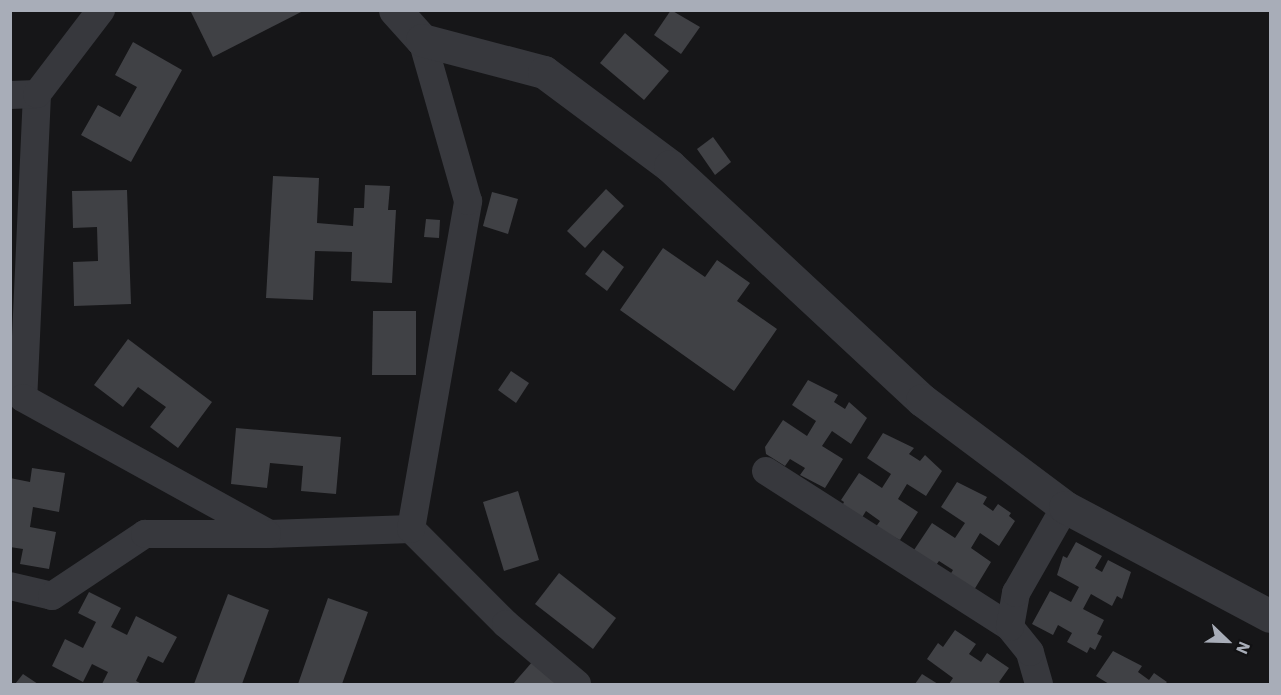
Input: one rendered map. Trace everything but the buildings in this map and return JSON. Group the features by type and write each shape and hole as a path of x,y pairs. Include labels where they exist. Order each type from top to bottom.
{"street":[{"path":"102,10 24,94 24,398 269,534"},
{"path":"395,10 422,39 468,201 411,529"},
{"path":"422,39 544,72 670,166 922,400 1065,507 1270,616"},
{"path":"766,471 1010,627 1030,652 1039,684"},
{"path":"1010,627 1017,593 1065,507"},
{"path":"10,586 52,596 145,534 269,534 411,529 506,624 578,684"}]}
